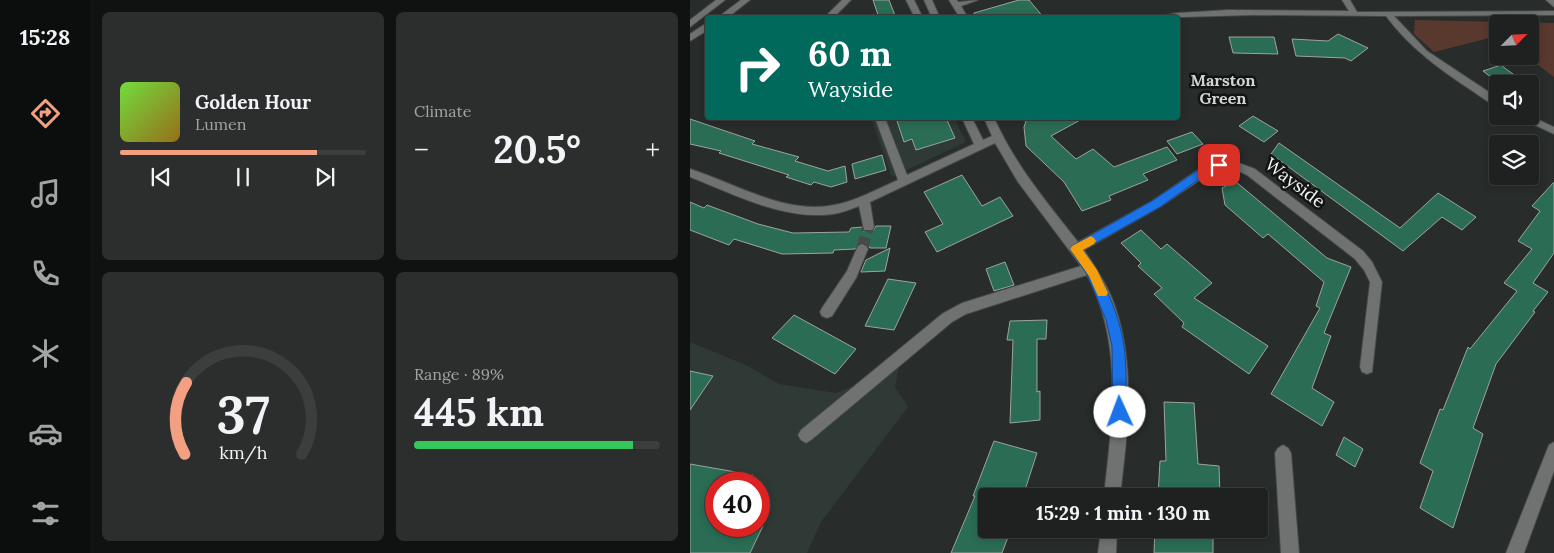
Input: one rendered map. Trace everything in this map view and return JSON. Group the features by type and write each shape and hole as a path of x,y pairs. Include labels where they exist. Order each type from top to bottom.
{"street":[{"path":"690,24 721,0"},
{"path":"725,15 746,0"},
{"path":"831,15 847,0"},
{"path":"910,0 918,15"},
{"path":"928,0 935,15"},
{"path":"962,15 954,2 974,0"},
{"path":"1346,0 1355,14"},
{"path":"1550,0 1554,5"},
{"path":"1173,15 1233,11 1355,14 1554,12"},
{"path":"1388,14 1398,28 1414,44 1489,97"},
{"path":"690,38 705,28"},
{"path":"881,120 904,182"},
{"path":"968,120 980,145"},
{"path":"990,120 1010,163 1090,269 1112,320 1118,346 1120,412 1113,488"},
{"path":"997,138 1000,120"},
{"path":"1539,124 1554,131"},
{"path":"690,174 792,209 823,211 848,206 864,200 997,138"},
{"name":"Wayside","path":"1076,249 1156,204 1209,168 1219,165 1241,167 1251,172 1359,255 1368,266 1376,282 1367,367"},
{"path":"864,200 868,227"},
{"path":"827,312 852,274 862,249"},
{"path":"806,435 947,318 962,309 1090,269"},
{"path":"1515,553 1554,450"},
{"path":"1283,453 1290,553"},
{"path":"1107,553 1108,538"}],"shaded area":[{"path":"1415,20 1489,22 1489,38 1434,52 1414,34"},
{"path":"1539,23 1554,23 1554,77 1538,65"},
{"path":"872,120 955,120 966,142 892,177"},
{"path":"690,342 746,365 779,384 836,393 899,368 895,387 908,407 821,522 807,553 690,553"}],"building":[{"path":"873,0 889,0 895,15 878,15"},
{"path":"1019,0 1029,0 1042,15 974,15 974,13"},
{"path":"1338,34 1368,48 1351,61 1345,58 1296,56 1292,39 1328,41"},
{"path":"1229,37 1274,37 1278,54 1233,53"},
{"path":"1501,65 1515,75 1489,76 1483,71"},
{"path":"1253,116 1278,131 1264,142 1239,126"},
{"path":"690,119 755,141 752,144 799,157 795,161 828,171 845,166 847,182 831,187 814,182 811,185 786,177 789,175 719,153 721,151 690,144"},
{"path":"897,120 947,120 955,138 916,150 912,139 904,142"},
{"path":"1026,120 1080,120 1051,136 1076,159 1093,149 1114,167 1167,147 1177,160 1143,174 1148,180 1109,196 1111,200 1082,211 1064,182 1026,146 1024,127"},
{"path":"1192,132 1203,144 1177,154 1167,141"},
{"path":"1279,143 1400,228 1438,193 1476,217 1462,230 1442,217 1403,251 1271,154"},
{"path":"882,155 886,170 855,179 852,164"},
{"path":"962,175 982,206 1000,197 1013,216 937,252 925,232 943,224 924,192"},
{"path":"1235,181 1327,258 1351,267 1324,333 1331,336 1312,388 1334,402 1322,426 1271,394 1320,308 1316,306 1324,282 1268,234 1263,238 1225,205 1222,188"},
{"path":"1554,182 1554,253 1533,283 1548,292 1496,364 1473,428 1483,434 1453,528 1420,508 1433,471 1420,463 1440,409 1443,410 1468,347 1470,349 1517,291 1504,283 1532,249 1518,241 1540,211 1532,206"},
{"path":"690,202 704,208 707,205 758,224 793,233 849,232 851,228 862,227 863,231 872,232 876,226 891,226 886,248 870,248 867,244 861,242 855,249 834,250 833,253 782,254 734,239 729,245 690,230"},
{"path":"1141,230 1161,249 1167,244 1212,283 1194,298 1268,346 1249,374 1182,327 1184,323 1154,294 1162,288 1138,266 1141,263 1121,243"},
{"path":"890,248 885,271 861,272 866,260"},
{"path":"1005,262 1014,285 994,291 986,269"},
{"path":"888,279 916,283 894,330 865,326"},
{"path":"794,315 856,349 835,374 772,338"},
{"path":"1047,320 1046,339 1037,339 1037,392 1040,391 1040,420 1010,423 1013,340 1007,340 1010,321"},
{"path":"690,371 713,376 690,410"},
{"path":"1164,402 1194,403 1198,464 1219,466 1220,488 1158,488 1160,461 1166,461"},
{"path":"1344,437 1363,449 1355,467 1336,455"},
{"path":"994,441 1037,453 1026,488 978,488 978,538 1008,538 1002,553 951,553 975,496 973,496"},
{"path":"690,464 736,472 705,472 705,537 758,537 750,553 690,553"},
{"path":"1155,538 1213,538 1213,553 1154,553"}],"tunnel":[{"path":"862,249 868,227"}],"slow traffic":[{"path":"1091,241 1076,249 1093,274 1102,293"}],"district":[{"name":"Marston Green","path":"1223,89"}],"route":[{"path":"1120,412 1118,346 1112,320 1093,274 1076,249 1156,204 1209,168 1219,165"}]}
